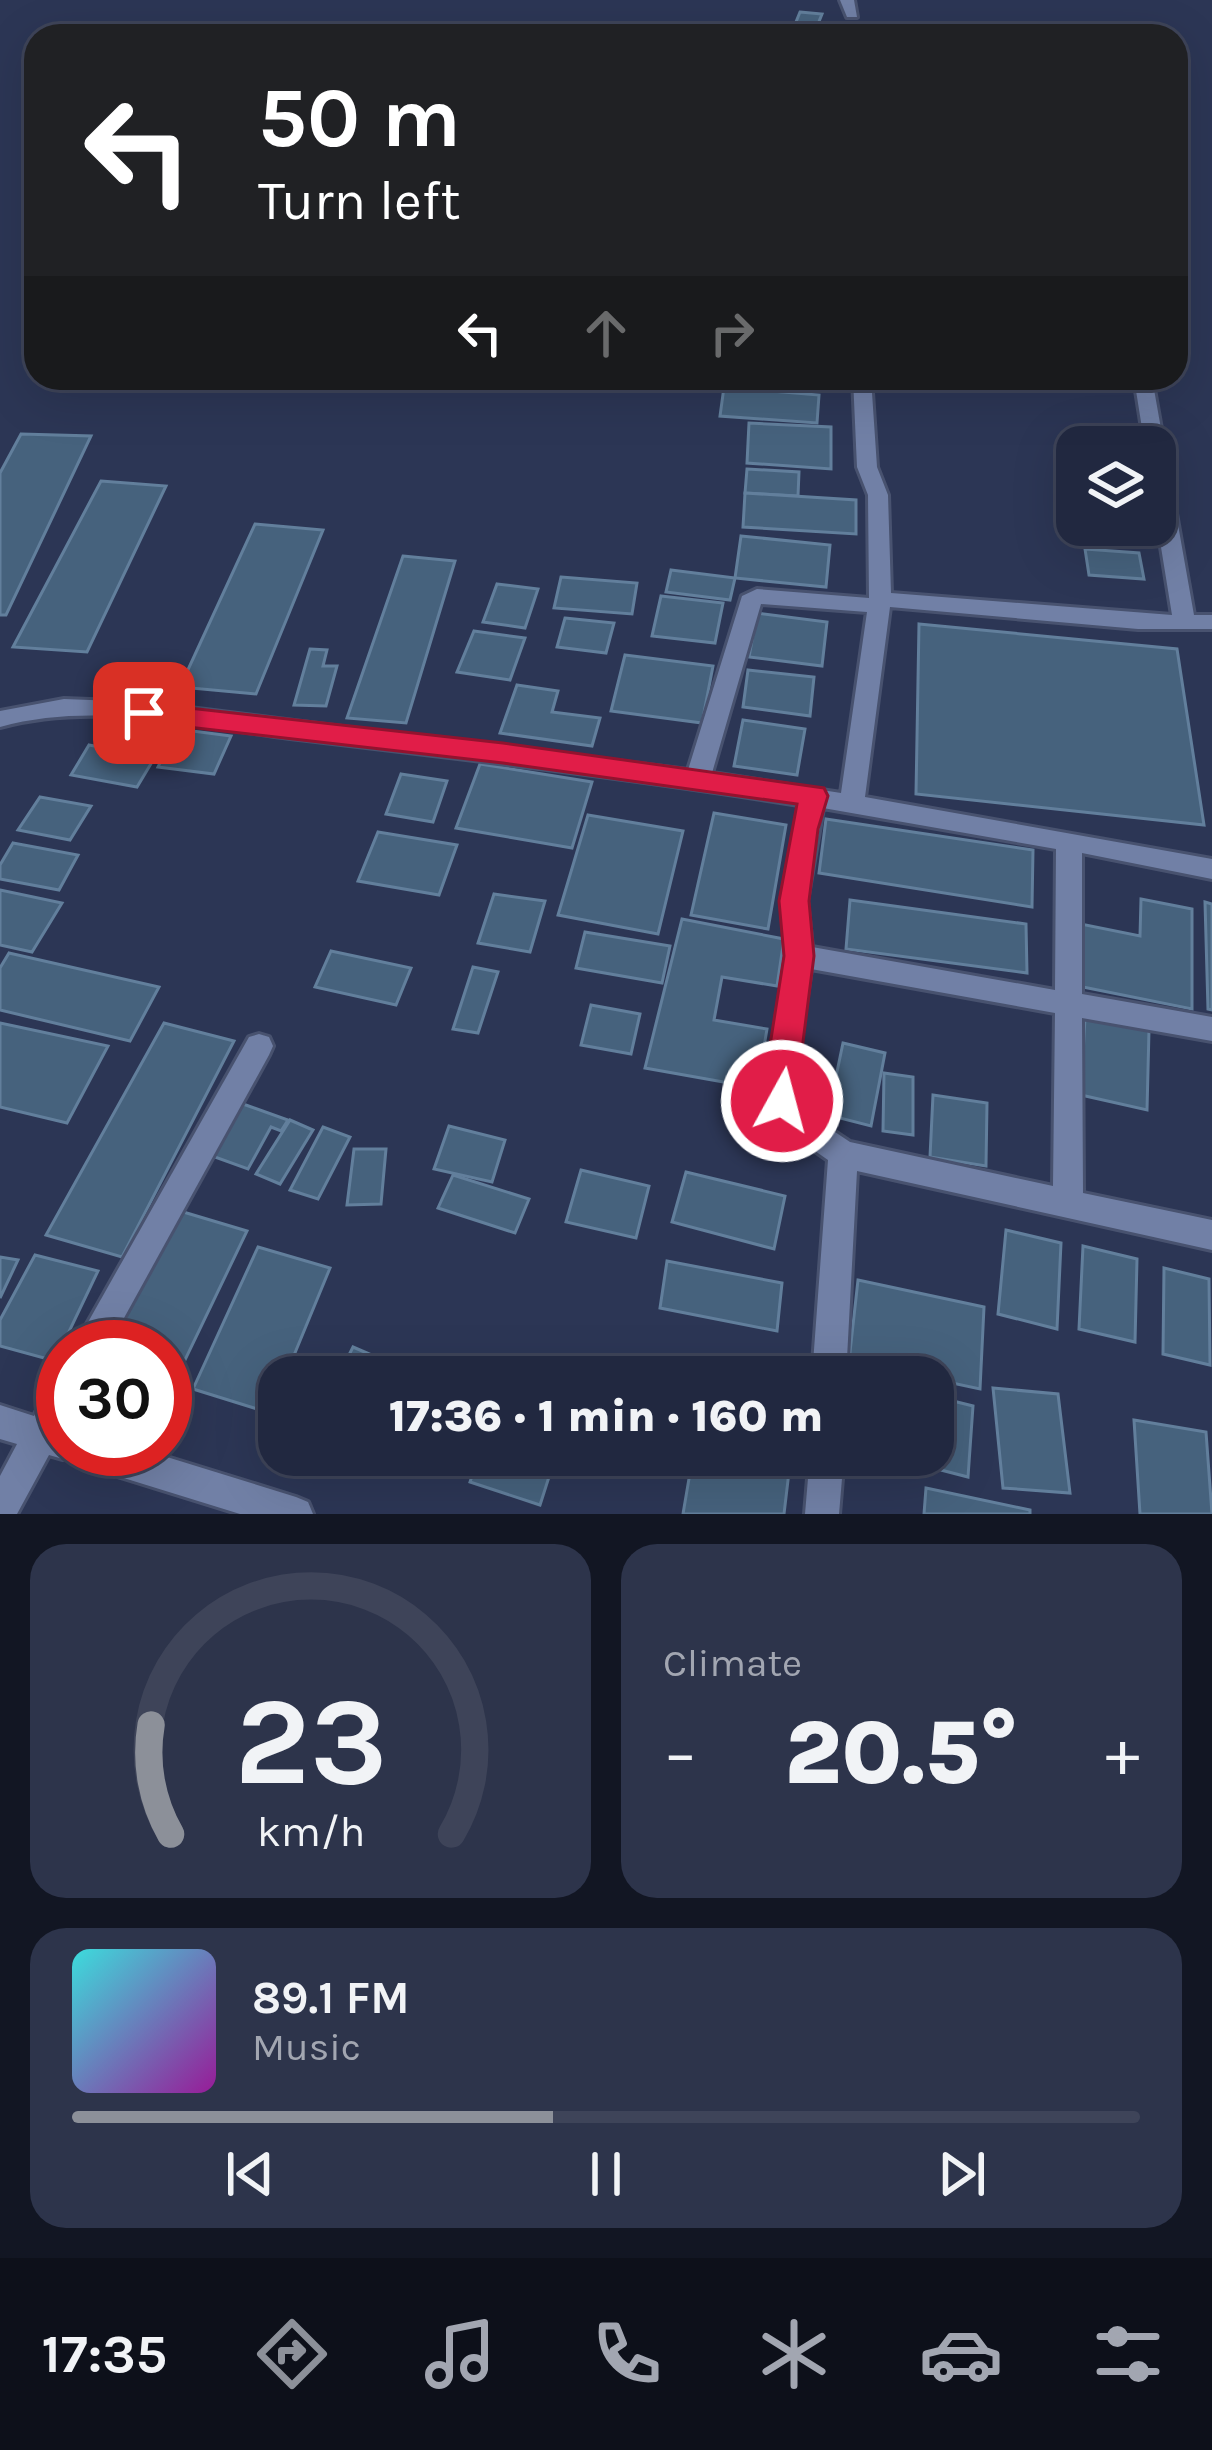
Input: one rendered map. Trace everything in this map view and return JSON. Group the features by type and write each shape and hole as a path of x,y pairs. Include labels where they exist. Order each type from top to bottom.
{"street":[{"path":"852,801 879,602 878,495 868,467 863,390"},
{"path":"1145,390 1151,426"},
{"path":"1171,546 1184,623"},
{"path":"698,778 750,601 757,596 1212,622"},
{"path":"0,718 100,708 698,778 852,801 1212,869"},
{"path":"814,796 804,829 794,901 799,956 779,1090 792,1119 844,1154 1212,1235"},
{"path":"1068,1201 1069,844"},
{"path":"799,956 1212,1029"},
{"path":"105,1320 259,1046"},
{"path":"830,1356 844,1154"},
{"path":"0,1422 36,1434"},
{"path":"0,1510 36,1461"},
{"path":"173,1476 296,1514"},
{"path":"822,1514 825,1476"}],"building":[{"path":"800,12 822,14 818,24 795,24"},
{"path":"724,390 819,395 817,423 720,416"},
{"path":"749,423 831,427 831,469 747,463"},
{"path":"21,434 91,436 6,615 0,615 0,473"},
{"path":"747,469 799,472 798,496 745,493"},
{"path":"101,481 166,486 87,652 13,647"},
{"path":"745,493 856,500 856,534 743,527"},
{"path":"255,524 323,530 256,694 180,687"},
{"path":"741,536 830,545 826,587 735,578"},
{"path":"1085,549 1139,553 1144,579 1089,575"},
{"path":"403,556 455,561 406,723 347,718"},
{"path":"671,570 735,578 730,600 666,592"},
{"path":"561,577 637,583 632,614 554,608"},
{"path":"497,584 538,589 525,628 483,622"},
{"path":"661,596 723,603 715,643 652,636"},
{"path":"757,613 827,622 822,666 749,657"},
{"path":"565,618 614,623 606,653 557,647"},
{"path":"919,624 1177,649 1204,825 916,794"},
{"path":"474,631 525,638 510,680 457,672"},
{"path":"310,649 327,650 323,666 337,666 326,706 294,705"},
{"path":"625,655 713,666 702,723 611,711"},
{"path":"748,670 814,677 810,716 743,707"},
{"path":"517,685 558,691 552,712 600,718 592,746 500,733"},
{"path":"743,720 805,729 797,775 734,766"},
{"path":"177,729 231,736 214,774 158,767"},
{"path":"89,745 155,757 137,787 71,775"},
{"path":"480,764 592,782 572,848 456,828"},
{"path":"401,774 447,781 433,822 386,814"},
{"path":"40,797 91,806 70,840 18,830"},
{"path":"714,813 786,825 768,929 691,915"},
{"path":"588,815 683,831 658,934 558,915"},
{"path":"826,819 1033,850 1032,907 819,873"},
{"path":"378,832 457,845 439,895 358,881"},
{"path":"13,843 78,855 59,890 0,879 0,865"},
{"path":"0,890 62,903 32,952 0,945"},
{"path":"494,894 545,901 530,952 478,943"},
{"path":"1141,899 1192,909 1192,1009 1073,985 1076,923 1140,936"},
{"path":"850,900 1026,924 1027,973 846,949"},
{"path":"1205,902 1212,904 1212,1010 1208,1009"},
{"path":"682,919 784,939 777,986 722,977 714,1020 767,1029 757,1088 645,1068"},
{"path":"585,932 670,946 662,983 576,968"},
{"path":"331,951 411,968 396,1005 315,987"},
{"path":"9,953 159,987 130,1041 0,1010 0,968"},
{"path":"473,967 498,972 478,1033 453,1029"},
{"path":"591,1005 640,1014 631,1054 581,1045"},
{"path":"1085,1017 1149,1030 1147,1110 1081,1095"},
{"path":"0,1023 108,1046 67,1123 0,1107"},
{"path":"164,1023 234,1041 122,1257 46,1235"},
{"path":"843,1043 885,1053 871,1126 828,1115"},
{"path":"884,1073 913,1077 913,1135 883,1131"},
{"path":"933,1095 987,1103 986,1166 930,1157"},
{"path":"243,1104 288,1120 281,1131 271,1127 248,1169 212,1156"},
{"path":"290,1120 313,1130 280,1184 256,1174"},
{"path":"449,1126 505,1140 492,1182 434,1169"},
{"path":"323,1127 350,1137 318,1199 290,1190"},
{"path":"354,1149 386,1149 381,1204 347,1205"},
{"path":"581,1170 649,1186 636,1238 566,1222"},
{"path":"686,1172 785,1196 774,1249 672,1222"},
{"path":"453,1175 529,1199 515,1233 438,1208"},
{"path":"180,1211 247,1231 192,1345 192,1320 124,1320"},
{"path":"1006,1230 1061,1243 1057,1329 998,1314"},
{"path":"1083,1246 1137,1259 1135,1342 1079,1329"},
{"path":"258,1247 330,1268 294,1356 258,1356 258,1409 193,1389"},
{"path":"35,1255 98,1271 75,1320 36,1320 36,1356 0,1346 0,1320"},
{"path":"0,1257 18,1260 0,1298"},
{"path":"667,1261 782,1283 777,1331 660,1308"},
{"path":"1164,1268 1209,1279 1210,1365 1163,1354"},
{"path":"858,1280 984,1307 980,1389 954,1383 954,1356 850,1356"},
{"path":"353,1347 374,1356 348,1356"},
{"path":"993,1388 1058,1394 1070,1493 1003,1488"},
{"path":"954,1401 973,1406 968,1477 954,1473"},
{"path":"1134,1420 1206,1432 1212,1514 1140,1514"},
{"path":"472,1476 549,1476 540,1505 470,1482"},
{"path":"689,1476 789,1476 784,1514 683,1514"},
{"path":"926,1488 1030,1510 1030,1514 924,1514"}],"route":[{"path":"144,713 503,753 814,796 807,812 794,901 799,956 779,1090 782,1101"}]}
